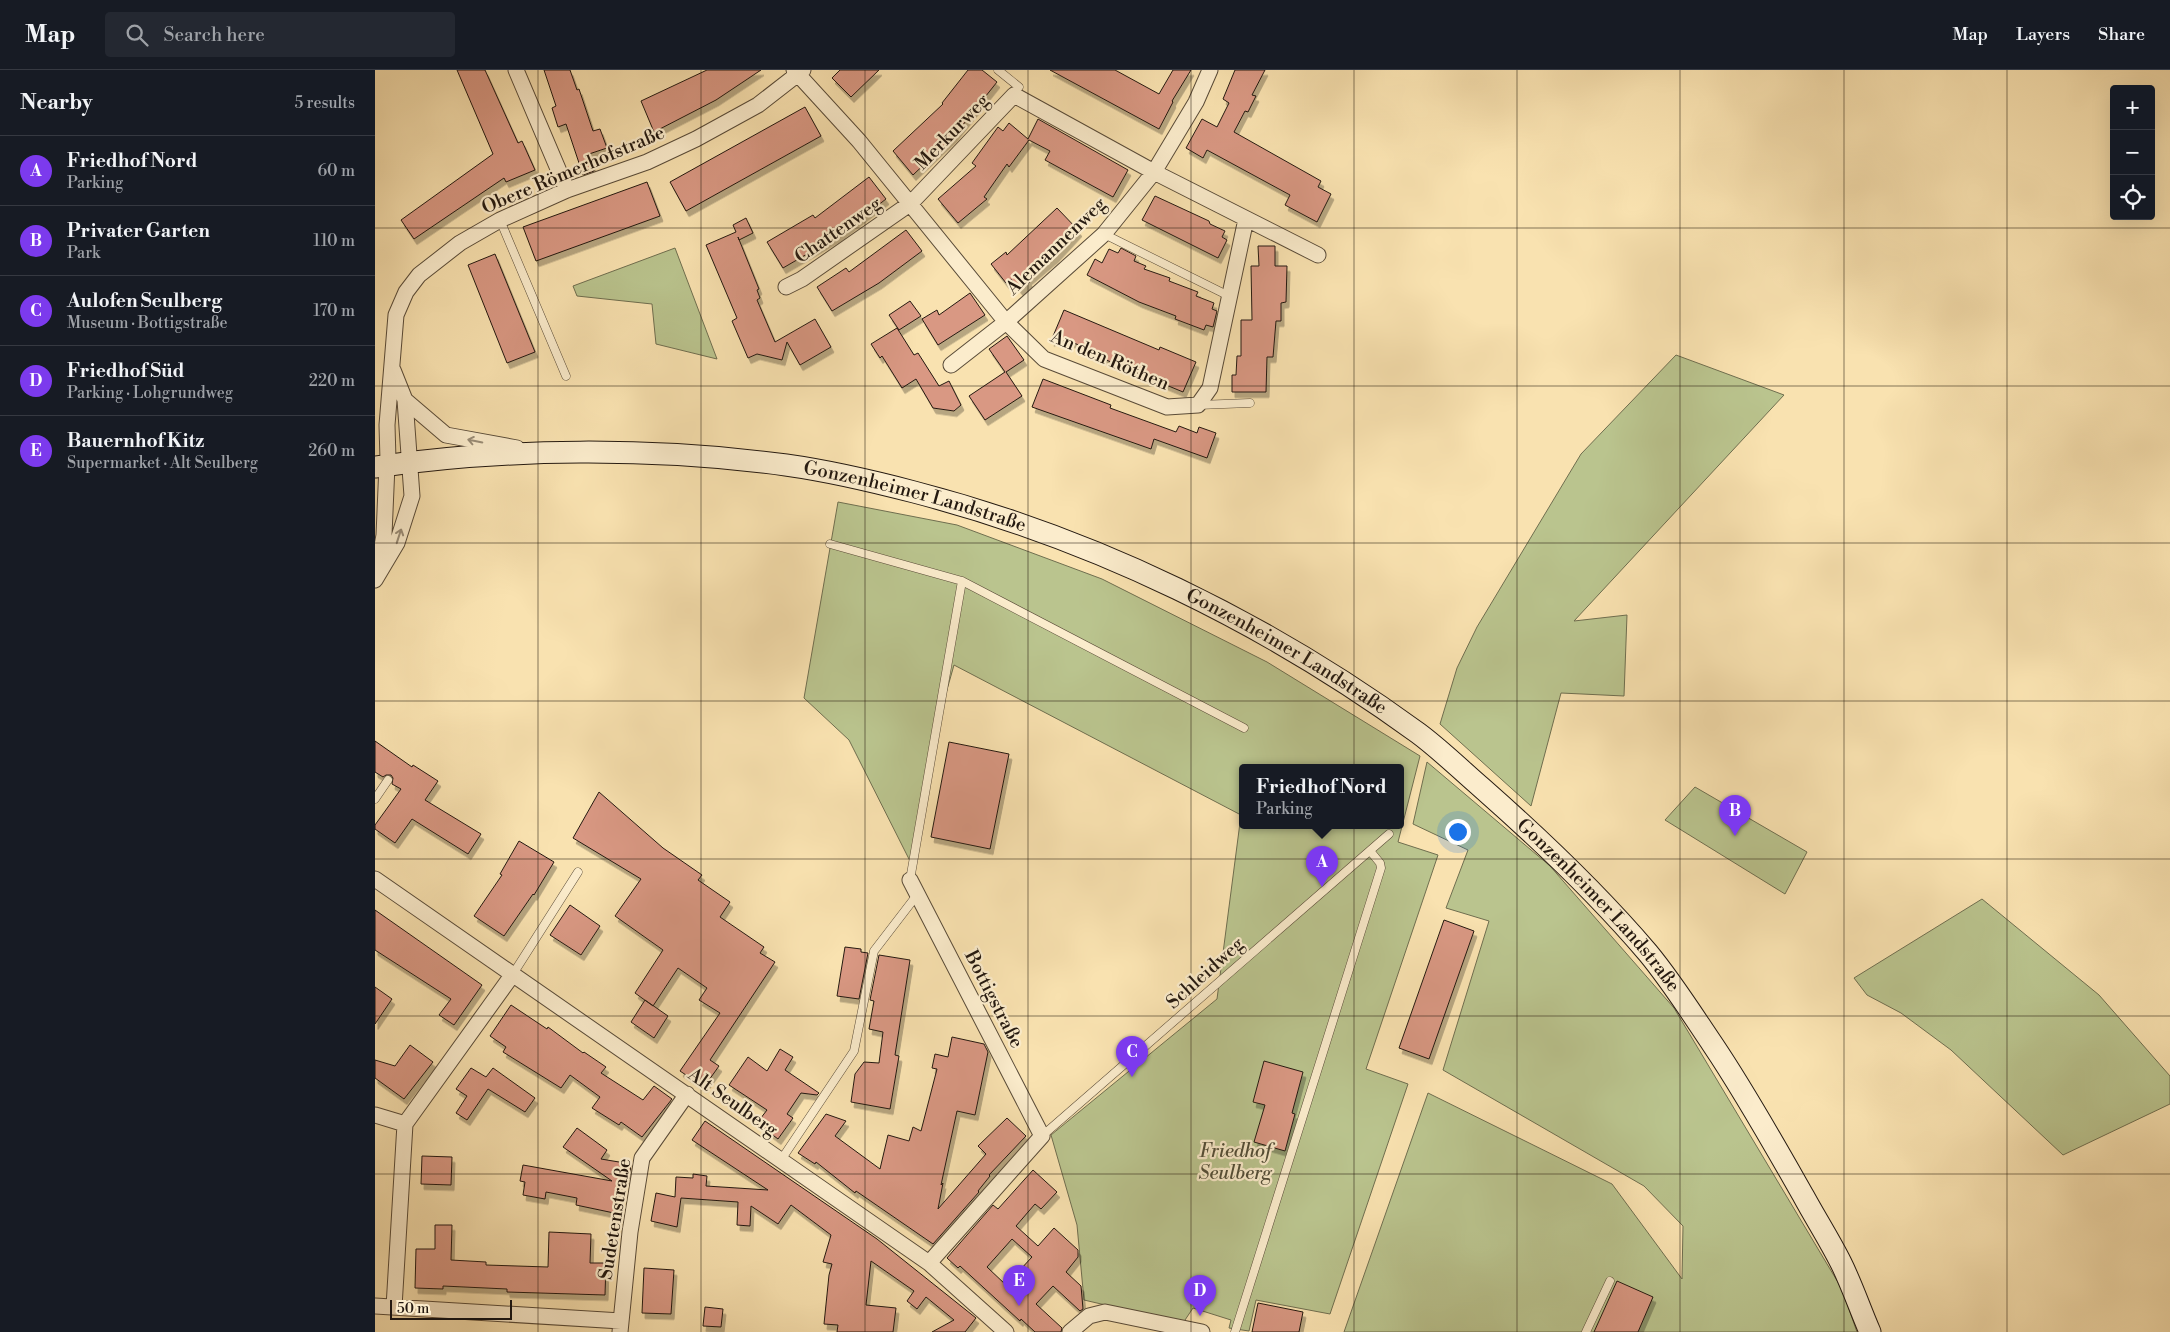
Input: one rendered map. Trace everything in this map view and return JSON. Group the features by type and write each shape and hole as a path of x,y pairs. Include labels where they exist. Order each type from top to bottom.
{"street":[{"path":"516,70 567,190"},
{"name":"Alemannenweg","path":"1006,322 1104,234 1154,172 1196,102 1210,70"},
{"name":"Obere Römerhofstraße","path":"383,464 396,315 406,292 419,275 461,243 500,220 567,190 647,162 696,139 758,105 798,72"},
{"name":"Chattenweg","path":"798,72 911,203 1006,322"},
{"name":"Merkurweg","path":"911,203 1014,95 1154,172"},
{"path":"1154,172 1318,255"},
{"name":"Chattenweg","path":"786,287 802,279 911,203"},
{"path":"1198,405 1210,388 1246,219"},
{"path":"951,366 1006,322"},
{"name":"An den Röthen","path":"1006,322 1044,359 1167,407 1198,405"},
{"name":"Obere Römerhofstraße","path":"391,366 405,400 410,462"},
{"name":"Obere Römerhofstraße","path":"405,400 447,435 540,453"},
{"name":"Gonzenheimer Landstraße","path":"383,464 540,453 683,456 787,465 854,477 971,507 1100,554 1178,589 1279,642 1422,736 1535,834 1609,908 1652,958 1726,1065 1769,1135 1841,1263 1870,1332"},
{"path":"375,579 397,543 412,496 410,462"},
{"path":"375,579 384,535 383,464"},
{"path":"375,506 378,508 384,535"},
{"name":"Alt Seulberg","path":"375,879 929,1263 996,1329"},
{"name":"Bottigstraße","path":"910,880 1043,1136"},
{"path":"394,1307 405,1124 513,974"},
{"name":"Sudetenstraße","path":"620,1326 630,1232 642,1158 687,1094"},
{"path":"375,1115 405,1124"},
{"path":"929,1263 1043,1136"},
{"path":"375,1306 620,1326"},
{"path":"1073,1331 1089,1316 1105,1312 1202,1332"}],"lane":[{"path":"998,70 1019,87"},
{"path":"500,220 566,376"},
{"path":"1104,234 1229,296"},
{"path":"1198,405 1250,403"},
{"path":"831,544 963,581 1244,728"},
{"path":"910,880 963,581"},
{"path":"375,799 388,780"},
{"name":"Schleidweg","path":"1043,1136 1295,914 1371,852 1389,834"},
{"path":"1235,1332 1381,868 1380,863 1371,852"},
{"path":"513,974 578,872"},
{"path":"781,1160 854,1052 874,951 917,895"},
{"path":"1585,1332 1610,1281"}],"green space":[{"path":"675,248 717,359 656,344 652,304 577,296 573,286"},
{"path":"1676,355 1784,395 1574,621 1627,615 1624,696 1561,693 1531,806 1440,724 1457,668 1477,627 1581,454"},
{"path":"838,502 957,525 1102,579 1267,662 1420,756 1404,819 1404,764 1239,764 1239,814 954,665 937,725 912,865 849,740 804,698"},
{"path":"1427,762 1550,866 1674,1008 1842,1289 1857,1332 1344,1332 1428,1093 1612,1184 1682,1279 1683,1226 1644,1186 1443,1070 1489,921 1446,908 1468,850 1413,824"},
{"path":"1695,787 1807,852 1785,894 1665,820"},
{"name":"Friedhof Seulberg","path":"1239,829 1401,829 1398,842 1438,855 1366,1069 1408,1084 1330,1314 1256,1300 1249,1331 1229,1328 1231,1320 1193,1308 1183,1323 1084,1300 1077,1225 1051,1135 1217,999"},
{"path":"1982,899 2099,995 2170,1076 2170,1104 2063,1155 1951,1050 1901,1013 1867,995 1854,978"}],"building":[{"path":"457,70 485,70 518,143 522,141 535,170 506,182 504,178 414,239 401,220 493,154"},
{"path":"544,70 570,70 577,90 579,89 593,131 600,129 607,148 589,154 594,171 583,175 566,124 558,127 552,108 556,106"},
{"path":"707,70 761,70 716,100 654,132 641,101"},
{"path":"840,70 879,70 851,97 832,78"},
{"path":"968,70 982,70 997,82 954,136 913,175 893,151 943,104"},
{"path":"1050,70 1115,70 1159,94 1173,70 1191,70 1172,101 1159,129"},
{"path":"1235,70 1265,70 1252,95 1256,96 1248,112 1245,111 1234,132 1321,181 1318,187 1331,194 1317,222 1285,205 1290,195 1207,150 1203,158 1186,148 1202,119 1217,127 1229,103 1223,99"},
{"path":"805,107 821,136 686,211 670,182"},
{"path":"1038,119 1128,170 1113,197 1045,160 1050,151 1029,140 1009,167 1007,164 984,197 987,199 958,223 938,199 976,166 972,163 998,127 1003,131 1009,123 1028,139"},
{"path":"869,177 886,199 838,236 783,268 767,242 813,215 815,218"},
{"path":"647,182 660,216 536,261 523,227"},
{"path":"1155,196 1209,221 1210,224 1225,231 1222,237 1227,240 1218,258 1142,220"},
{"path":"1057,208 1079,231 1020,290 1011,279 1006,283 991,264 1006,252 1007,255"},
{"path":"746,218 753,233 739,240 759,289 757,290 760,298 757,300 775,342 815,319 831,347 800,365 787,342 782,360 757,354 748,358 732,321 737,318 706,245 736,232 733,225"},
{"path":"906,230 922,251 879,283 832,311 817,287 846,268 849,272"},
{"path":"1258,246 1275,246 1275,266 1287,266 1286,302 1281,303 1281,321 1276,321 1273,357 1267,357 1266,392 1232,392 1232,375 1236,375 1237,356 1241,356 1241,320 1252,320 1251,266 1259,266"},
{"path":"1121,248 1136,256 1134,261 1146,266 1144,269 1170,278 1169,281 1198,292 1196,296 1214,303 1212,309 1217,311 1213,327 1206,325 1204,330 1175,319 1176,316 1139,302 1087,275 1095,259 1102,263 1109,249 1118,253"},
{"path":"495,254 535,352 507,363 468,265"},
{"path":"970,293 985,315 938,345 922,319 937,310 939,315"},
{"path":"910,301 921,316 899,330 889,315"},
{"path":"1064,310 1159,350 1160,347 1196,362 1183,392 1099,357 1101,354 1059,337 1061,334 1051,341"},
{"path":"897,328 914,355 918,353 939,386 949,381 961,405 954,411 933,408 916,379 902,388 882,356 880,358 871,344"},
{"path":"1007,336 1024,360 1006,372 1022,396 985,420 969,396 1005,372 989,349"},
{"path":"1043,379 1111,405 1110,408 1176,432 1179,426 1197,433 1199,427 1216,433 1207,458 1154,439 1151,449 1032,407"},
{"path":"375,741 412,767 413,765 438,781 425,800 481,834 468,854 412,819 395,843 375,829 375,825 401,789 392,784 393,778 391,775 383,777 375,772"},
{"path":"949,742 1009,754 990,849 931,837"},
{"path":"599,792 663,848 702,875 698,880 730,902 720,917 764,947 760,953 775,962 710,1060 719,1066 704,1087 680,1071 720,1013 699,1000 707,988 678,968 653,1006 635,993 663,950 615,916 641,879 573,838"},
{"path":"519,841 554,862 534,895 504,936 474,916 502,875 500,874"},
{"path":"570,905 600,926 581,955 550,935"},
{"path":"375,910 482,985 454,1025 439,1015 451,999 375,950"},
{"path":"1444,920 1474,931 1429,1059 1399,1048"},
{"path":"845,947 861,949 861,952 868,953 859,999 837,996"},
{"path":"879,955 910,960 895,1055 899,1056 890,1109 851,1102 855,1074 864,1062 879,1063 883,1032 869,1029 874,1001 870,1000"},
{"path":"375,987 392,999 375,1024"},
{"path":"645,1000 668,1016 654,1038 631,1022"},
{"path":"511,1005 547,1029 548,1027 583,1053 606,1067 601,1073 643,1100 654,1086 672,1099 642,1137 621,1122 619,1125 592,1108 600,1097 570,1075 561,1088 503,1052 506,1047 490,1036"},
{"path":"952,1037 984,1044 988,1052 975,1115 957,1111 941,1185 943,1183 938,1209 986,1154 978,1146 1007,1118 1026,1136 989,1175 979,1192 933,1244 856,1191 855,1193 816,1162 815,1164 798,1153 826,1114 846,1121 835,1136 880,1169 888,1135 909,1141 913,1127 921,1131 937,1069 932,1068 935,1054 948,1057"},
{"path":"410,1045 433,1062 404,1099 375,1078 375,1060 395,1066"},
{"path":"780,1049 793,1057 785,1070 819,1093 817,1095 801,1093 787,1114 793,1118 778,1139 757,1123 767,1110 729,1085 748,1057 767,1071"},
{"path":"1264,1061 1303,1072 1292,1113 1295,1114 1285,1151 1254,1142 1265,1105 1253,1102"},
{"path":"471,1068 486,1077 493,1068 535,1098 525,1112 488,1089 467,1120 456,1113 467,1096 456,1089"},
{"path":"705,1121 877,1239 976,1318 965,1332 932,1332 954,1320 926,1297 917,1309 907,1301 914,1291 871,1261 866,1305 896,1308 893,1332 837,1332 838,1325 824,1324 829,1275 832,1264 823,1262 831,1235 791,1205 778,1224 751,1206 750,1226 737,1225 738,1202 681,1198 677,1227 651,1221 656,1193 675,1197 676,1177 693,1178 693,1174 707,1176 706,1186 768,1190 692,1140"},
{"path":"577,1128 607,1150 601,1159 631,1164 629,1179 621,1178 614,1213 576,1205 577,1198 546,1192 545,1199 523,1195 525,1182 520,1181 523,1165 612,1181 563,1147"},
{"path":"422,1156 452,1157 451,1185 421,1184"},
{"path":"1033,1170 1057,1192 1041,1209 1035,1204 1016,1226 1038,1246 1054,1228 1078,1250 1078,1257 1066,1272 1081,1286 1083,1309 1080,1311 1053,1286 1036,1304 1062,1328 1061,1332 1035,1332 1021,1319 1020,1321 960,1266 958,1268 947,1258 993,1205 998,1209","holes":["1012,1239 1032,1257 1006,1285 987,1267"]},
{"path":"435,1225 452,1225 451,1260 486,1262 486,1265 548,1267 549,1232 591,1234 590,1263 606,1263 605,1295 507,1292 507,1289 443,1286 443,1289 415,1288 416,1249 435,1249"},
{"path":"644,1268 674,1270 671,1314 642,1313"},
{"path":"1617,1281 1653,1297 1638,1332 1594,1332"},
{"path":"1258,1303 1303,1312 1299,1332 1252,1332"},
{"path":"705,1307 723,1309 721,1327 703,1326"}],"place":[{"name":"Privater Garten","path":"1735,836"},
{"name":"Friedhof Nord","path":"1322,887"},
{"name":"Aulofen Seulberg","path":"1132,1077"},
{"name":"Bauernhof Kitz","path":"1019,1306"},
{"name":"Friedhof Süd","path":"1200,1316"}]}
